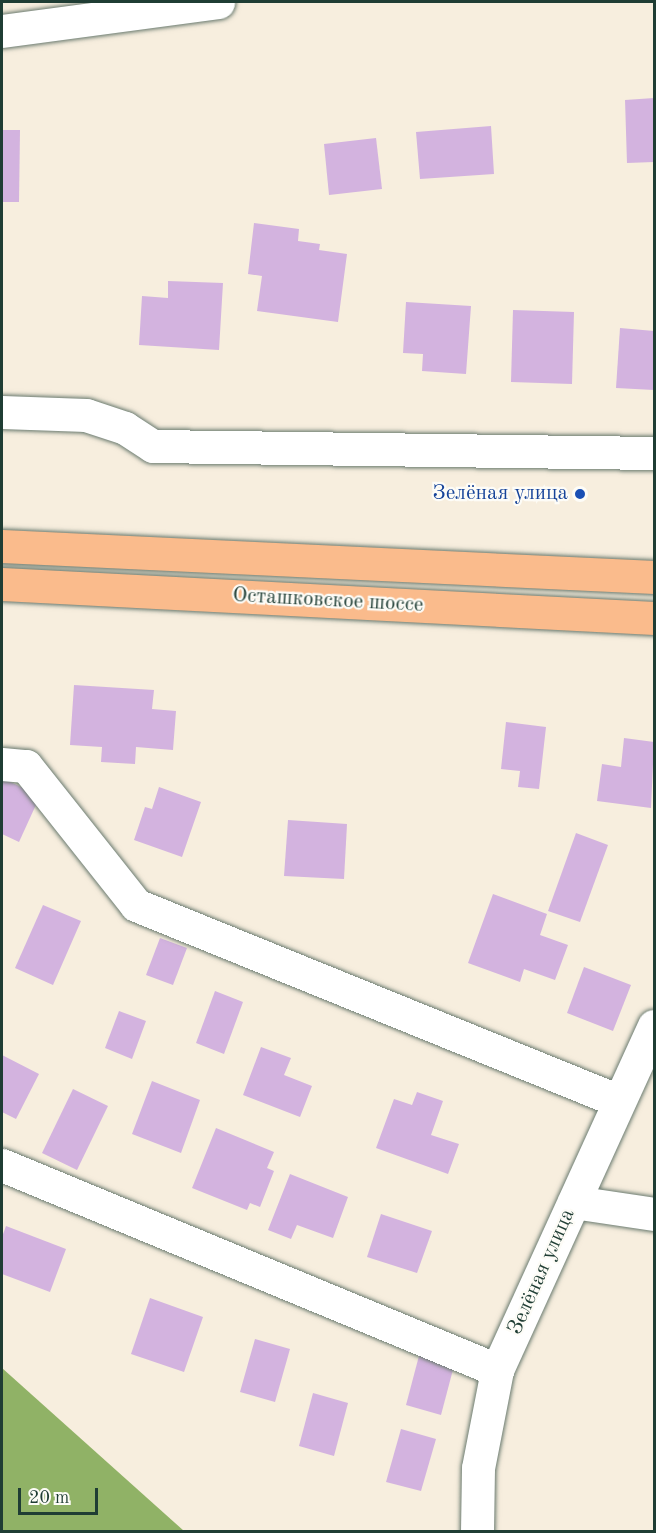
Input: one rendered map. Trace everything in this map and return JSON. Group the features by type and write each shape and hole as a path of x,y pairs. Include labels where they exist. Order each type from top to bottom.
{"main road":[{"name":"Осташковское шоссе","path":"2,546 654,577"},
{"name":"Осташковское шоссе","path":"2,584 654,618"}],"street":[{"path":"2,31 218,2"},
{"path":"2,412 86,416 125,428 153,446 654,453"},
{"path":"2,764 26,766 136,905 620,1101"},
{"name":"Зелёная улица","path":"477,1532 478,1468 497,1370 654,1026"},
{"path":"2,1165 497,1370"},
{"path":"574,1202 654,1214"}],"green space":[{"path":"2,1368 184,1531 2,1531"}],"building":[{"path":"654,98 654,162 627,163 625,100"},
{"path":"491,126 494,174 420,179 416,132"},
{"path":"2,130 20,130 19,202 2,202"},
{"path":"376,138 382,189 329,195 324,144"},
{"path":"254,223 299,229 298,241 320,244 319,250 347,254 338,322 257,311 262,276 248,274"},
{"path":"168,281 223,283 219,350 139,345 142,296 168,298"},
{"path":"406,302 471,306 466,374 422,371 423,354 403,353"},
{"path":"513,310 574,312 572,384 511,382"},
{"path":"620,328 654,331 654,390 616,388"},
{"path":"74,685 154,690 152,709 176,711 173,750 136,747 135,764 101,762 102,747 70,745"},
{"path":"506,722 546,727 539,789 518,787 520,771 501,769"},
{"path":"624,738 654,742 651,808 597,801 602,764 621,767"},
{"path":"2,778 40,796 19,842 2,834"},
{"path":"159,787 201,802 182,857 134,840 145,807 152,809"},
{"path":"288,820 347,824 344,879 284,876"},
{"path":"576,833 608,845 580,922 548,911"},
{"path":"493,894 547,914 540,935 568,945 555,980 524,969 520,982 468,963"},
{"path":"43,905 81,921 53,985 15,968"},
{"path":"160,938 187,948 173,985 146,975"},
{"path":"584,967 631,985 613,1031 567,1013"},
{"path":"215,991 243,1002 224,1054 196,1043"},
{"path":"119,1011 146,1021 132,1059 105,1048"},
{"path":"261,1047 291,1058 284,1075 312,1086 300,1117 243,1095"},
{"path":"2,1055 39,1074 16,1119 2,1112"},
{"path":"152,1081 200,1100 181,1153 132,1134"},
{"path":"73,1089 108,1106 77,1170 42,1153"},
{"path":"417,1092 443,1101 431,1135 459,1144 448,1174 376,1148 394,1099 412,1105"},
{"path":"216,1128 274,1152 267,1168 274,1171 260,1207 250,1203 247,1210 192,1188"},
{"path":"290,1174 348,1197 333,1238 297,1225 291,1239 268,1230"},
{"path":"381,1214 432,1231 417,1273 367,1257"},
{"path":"6,1226 66,1249 50,1292 2,1274 2,1237"},
{"path":"150,1298 203,1317 184,1372 131,1354"},
{"path":"255,1339 290,1349 275,1402 240,1392"},
{"path":"420,1352 455,1362 441,1415 406,1405"},
{"path":"313,1393 348,1403 334,1456 299,1446"},
{"path":"401,1429 436,1439 421,1491 386,1482"}],"place":[{"name":"Зелёная улица","path":"580,494"}]}
